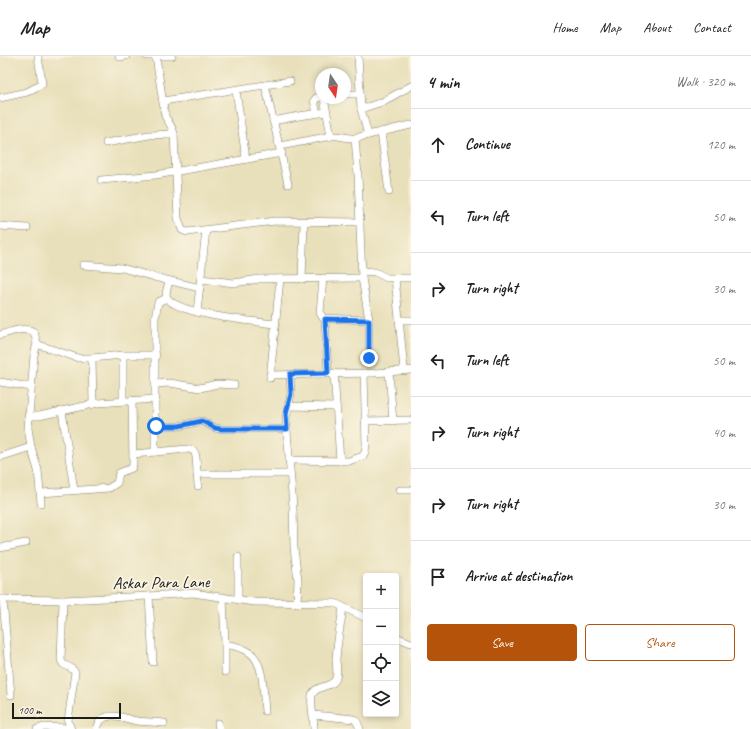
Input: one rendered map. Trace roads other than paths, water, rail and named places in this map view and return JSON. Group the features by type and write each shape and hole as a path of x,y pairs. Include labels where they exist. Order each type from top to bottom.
{"street":[{"path":"0,98 27,92 42,84 38,56"},
{"path":"119,56 126,56"},
{"path":"147,56 172,56"},
{"path":"358,56 361,109 368,135"},
{"path":"156,57 167,121 173,129 174,134 178,211 180,227 184,231 206,230 275,221 360,222"},
{"path":"163,101 290,81"},
{"path":"266,85 288,184"},
{"path":"361,109 382,102 411,86"},
{"path":"236,90 246,159"},
{"path":"351,94 360,94"},
{"path":"315,100 314,101 317,113"},
{"path":"325,104 331,136"},
{"path":"273,121 327,112"},
{"path":"101,180 142,177 246,159 331,136 355,138 411,125"},
{"path":"381,132 389,192"},
{"path":"106,143 149,135 174,134"},
{"path":"355,138 362,275 369,320 369,358"},
{"path":"302,279 304,222"},
{"path":"0,226 27,228"},
{"path":"197,312 206,230"},
{"path":"83,265 122,268 200,288"},
{"path":"201,279 234,283 254,279 323,278 362,275 375,272 387,278 411,278"},
{"path":"323,278 320,316 325,319 369,320"},
{"path":"280,279 270,376 408,370 399,320 395,278"},
{"path":"169,281 166,293 167,298 176,305 197,312 275,324"},
{"path":"156,452 156,304 160,300 167,298"},
{"path":"325,319 336,407 340,461"},
{"path":"399,320 411,320"},
{"path":"0,335 23,329 31,330 34,332 37,343 34,355 28,428 31,447 38,470 42,503"},
{"path":"37,343 72,356 92,358 123,355 156,355"},
{"path":"123,355 123,400"},
{"path":"92,358 93,404"},
{"path":"389,372 393,420"},
{"path":"289,460 349,461 363,456 366,445 364,373"},
{"path":"290,374 291,394 286,418 294,548 298,580 297,603"},
{"path":"0,382 32,387"},
{"path":"156,384 170,383 200,388 217,384 234,385"},
{"path":"28,416 39,416 93,404 123,400 156,399"},
{"path":"41,493 113,486 117,483 119,473 132,468 134,454 132,400"},
{"path":"288,406 336,407"},
{"path":"62,411 74,490"},
{"path":"365,421 411,420"},
{"path":"156,426 179,426 202,421 215,428 221,429 287,429"},
{"path":"0,457 31,447"},
{"path":"134,454 192,449 195,453 198,486"},
{"path":"198,474 290,474"},
{"path":"400,490 411,490"},
{"path":"0,548 26,543"},
{"path":"238,557 238,599"},
{"name":"Askar Para Lane","path":"1,599 63,600 192,593 254,602 335,603 363,616"},
{"path":"150,596 154,662"},
{"path":"223,597 225,672"},
{"path":"1,599 11,695"},
{"path":"37,729 44,727 71,729 68,721 75,672 63,664 61,660 63,600"},
{"path":"314,729 314,715 311,701 314,692 320,687 333,682 337,677 336,659 344,607"},
{"path":"399,638 411,643"},
{"path":"225,644 251,652 256,660 262,676 264,711"},
{"path":"314,715 354,719 360,729"},
{"path":"97,729 100,721 108,716 124,717 148,725 164,723"}]}
